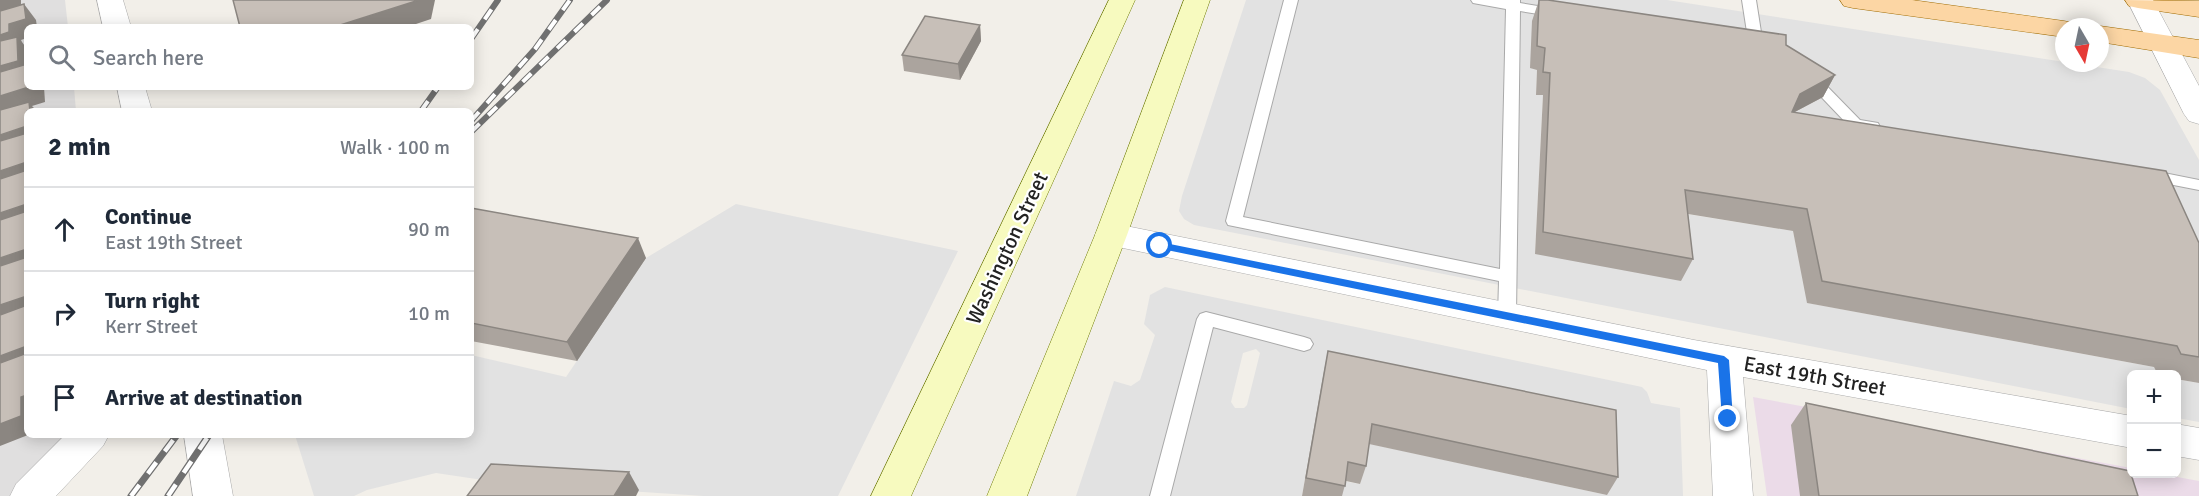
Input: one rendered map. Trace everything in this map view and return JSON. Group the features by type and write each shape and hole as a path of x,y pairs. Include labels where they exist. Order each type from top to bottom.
{"main road":[{"path":"1853,0 2055,28"},
{"path":"2139,0 2199,9"},
{"path":"2109,35 2199,49"}],"street":[{"path":"110,0 116,24"},
{"name":"Washington Street","path":"891,496 1122,0"},
{"path":"1007,496 1111,236 1197,0"},
{"path":"2139,0 2199,114"},
{"path":"132,90 136,108"},
{"name":"East 19th Street","path":"1111,236 1724,360 2127,431"},
{"path":"1724,360 1733,496"},
{"path":"30,496 87,438"},
{"path":"203,438 213,496"},
{"path":"2181,441 2199,444"}],"lane":[{"path":"1291,0 1234,221 1508,277"},
{"path":"1478,0 1513,3 1571,15"},
{"path":"1749,0 1751,44 1774,48"},
{"path":"1507,316 1513,3"},
{"path":"1799,66 1855,124 1889,130"},
{"path":"2128,171 2199,185"},
{"path":"1160,496 1206,319 1304,344"}],"shaded area":[{"path":"0,0 65,0 68,24 24,24 24,90 74,90 76,108 24,108 24,438 69,438 11,496 0,496"},
{"path":"1246,0 1667,0 2055,60 2055,72 2109,72 2109,69 2129,72 2145,78 2160,90 2199,160 2199,314 1787,116 1822,97 1530,69 1537,70 1536,94 1543,95 1535,254 1674,212 1793,231 1808,303 2154,367 2156,370 2127,370 2127,408 1194,225 1184,219 1179,211"},
{"path":"736,204 958,251 838,496 704,496 503,483 436,473 367,490 354,496 314,496 296,438 474,438 474,356 566,377 646,258"},
{"path":"1165,287 1642,387 1647,392 1651,403 1680,408 1683,496 1341,496 1343,481 1360,484 1366,443 1607,495 1324,371 1302,496 1076,496 1114,381 1131,386 1140,380 1155,335 1144,324 1150,295","holes":["1256,349 1260,353 1247,405 1244,408 1235,408 1231,402 1243,353"]},
{"path":"2181,380 2199,383 2199,422 2181,419"},
{"path":"1753,397 2127,467 2127,478 2181,478 2199,481 2199,496 1767,496"}],"building":[{"path":"233,0 419,0 343,24 239,24"},
{"path":"1539,0 1786,35 1786,45 1835,75 1800,94 1792,112 2166,171 2199,243 2199,357 2181,354 2177,346 1822,281 1807,209 1685,190 1693,259 1543,232 1550,73 1543,72 1545,48 1537,46"},
{"path":"24,4 26,19 9,24 9,32 0,35 0,11"},
{"path":"925,16 980,25 958,64 902,55"},
{"path":"17,37 18,61 0,66 0,41"},
{"path":"24,65 24,89 0,96 0,72"},
{"path":"29,102 30,108 24,108 24,127 0,135 0,110"},
{"path":"24,134 24,163 0,171 0,141"},
{"path":"24,171 24,205 0,213 0,179"},
{"path":"474,209 638,238 567,342 474,324"},
{"path":"24,212 24,250 0,258 0,220"},
{"path":"24,258 24,297 0,305 0,266"},
{"path":"24,306 24,347 0,356 0,315"},
{"path":"1328,351 1616,410 1618,477 1372,424 1366,466 1348,462 1345,486 1306,478"},
{"path":"24,354 24,396 21,397 21,416 0,424 0,363"},
{"path":"1806,403 2127,470 2127,478 2132,478 2138,496 1819,496"},
{"path":"491,464 629,472 614,496 467,496"}],"railway":[{"path":"474,35 498,0"},
{"path":"474,118 535,49 570,0"},
{"path":"474,129 607,0"},
{"path":"423,108 436,90"},
{"path":"131,496 175,438"},
{"path":"168,496 207,438"}],"route":[{"path":"1160,246 1724,360 1728,419"}]}
